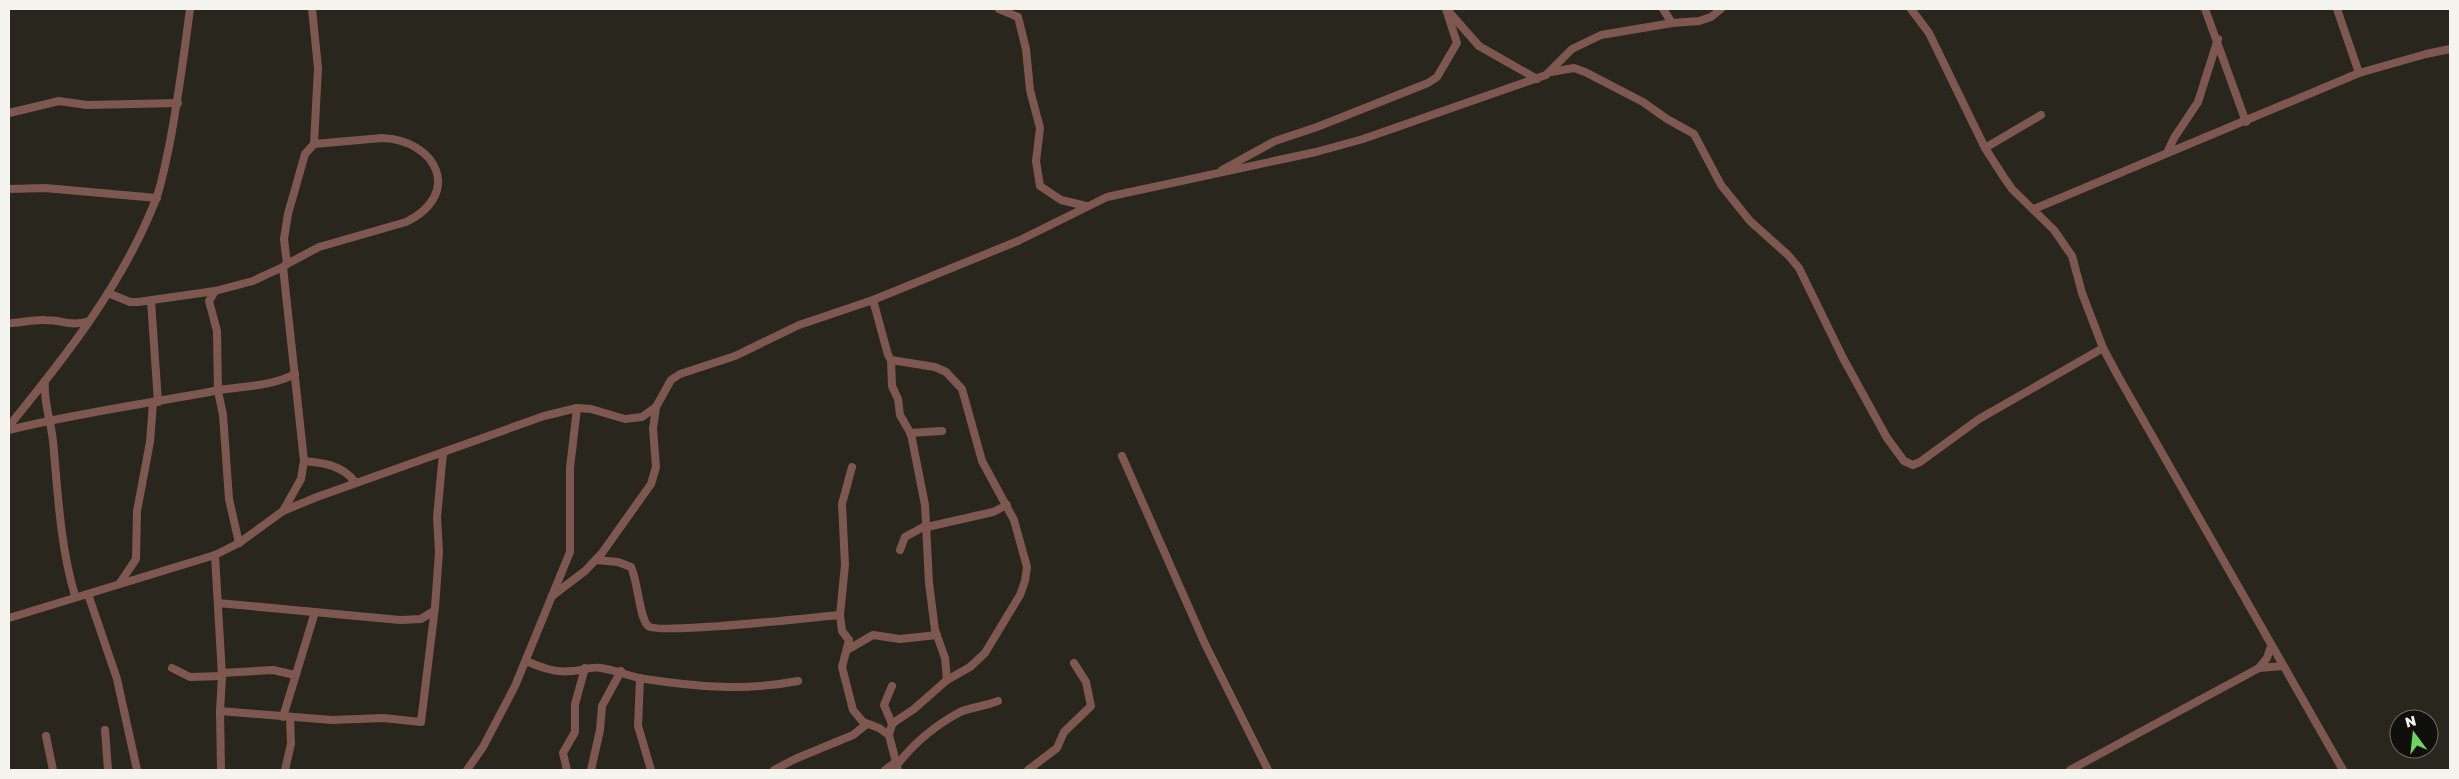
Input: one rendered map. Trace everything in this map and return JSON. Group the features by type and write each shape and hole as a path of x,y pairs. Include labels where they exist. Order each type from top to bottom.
{"street":[{"path":"9,428 90,321 122,271 157,198 178,103 190,9"},
{"path":"283,512 301,479 304,461 284,239 288,214 305,154 314,144 318,68 312,9"},
{"path":"999,9 1018,17 1023,31 1030,90 1040,128 1036,161 1040,186 1061,200 1086,206"},
{"path":"1213,175 1275,141 1416,89 1437,77 1458,42 1446,9"},
{"path":"1446,9 1479,46 1537,79"},
{"path":"1663,9 1672,23"},
{"path":"1551,72 1567,52 1584,42 1612,32 1705,20 1721,9"},
{"path":"1911,9 1928,33 1985,148 2012,189 2054,230 2072,256 2082,293 2103,348 2343,770"},
{"path":"2206,9 2246,122"},
{"path":"2337,9 2359,74"},
{"path":"2167,152 2198,102 2218,39"},
{"path":"2034,209 2167,152 2246,122 2359,74 2426,54 2450,50"},
{"path":"552,596 596,560 650,484 656,467 653,429 656,407 671,380 680,374 735,356 800,326 873,300 1018,241 1086,206 1123,193 1213,175 1363,139 1537,79 1551,72 1574,68 1643,102 1667,119 1694,134 1721,185 1750,221 1788,255 1799,268 1843,358 1887,438 1904,461 1913,465 1920,462 1979,419 2103,348"},
{"path":"9,113 59,101 87,105 178,103"},
{"path":"1985,148 2041,114"},
{"path":"108,293 130,302 151,301 215,291 253,281 319,247 406,222 418,216 430,206 438,190 436,171 431,160 423,152 409,144 382,138 314,144"},
{"path":"9,189 55,189 157,198"},
{"path":"215,291 209,301 217,332 218,391 224,431 230,500 239,543"},
{"path":"873,300 891,360 892,386 898,399 900,415 910,433 925,505 929,583 937,636 945,658 948,680"},
{"path":"120,583 136,558 137,511 150,442 155,402 151,301"},
{"path":"9,323 48,320 79,324 90,321"},
{"path":"891,360 935,367 946,372 962,389 982,460 1007,505 1019,533 1026,558 1027,574 1023,589 985,653 970,667 948,680 892,724 889,735 897,766"},
{"path":"9,428 274,382 295,374"},
{"path":"45,382 44,395 50,420 65,562 75,596"},
{"path":"9,618 75,596 88,594 215,555 239,543 283,512 356,482 527,422 577,408 592,409 626,419 642,417 656,407"},
{"path":"467,770 500,717 526,661 570,552 570,468 577,408"},
{"path":"910,433 942,431"},
{"path":"220,711 332,720 383,718 421,722 439,552 437,517 443,453"},
{"path":"1122,456 1205,644 1268,770"},
{"path":"304,461 340,468 348,472 356,482"},
{"path":"852,467 842,504 844,566 840,615 842,631 848,640 842,667 849,698 856,714 868,724 879,728 889,735"},
{"path":"900,550 905,537 927,526 993,512 1007,505"},
{"path":"215,555 222,674 220,711 221,770"},
{"path":"596,560 618,562 631,567 643,615 648,626 653,628 684,629 840,615"},
{"path":"88,594 116,679 136,769"},
{"path":"218,603 414,620 425,617 434,611"},
{"path":"285,770 291,744 287,717 295,675 315,612"},
{"path":"847,650 873,635 900,639 937,636"},
{"path":"2070,770 2259,668 2267,658 2272,646"},
{"path":"526,661 547,669 563,671 598,667 621,671 640,678 719,688 747,688 798,681"},
{"path":"1028,770 1057,748 1064,732 1091,706 1086,682 1074,662"},
{"path":"2259,668 2283,666"},
{"path":"172,668 190,677 273,670 295,675"},
{"path":"567,770 563,753 574,732 575,704 585,668"},
{"path":"591,770 600,730 602,706 621,671"},
{"path":"640,678 638,726 651,770"},
{"path":"892,686 884,704 892,724"},
{"path":"885,770 897,766 907,752 941,724 964,711 998,701"},
{"path":"779,769 795,759 853,735 868,724"},
{"path":"105,730 108,770"},
{"path":"46,736 53,770"}]}
